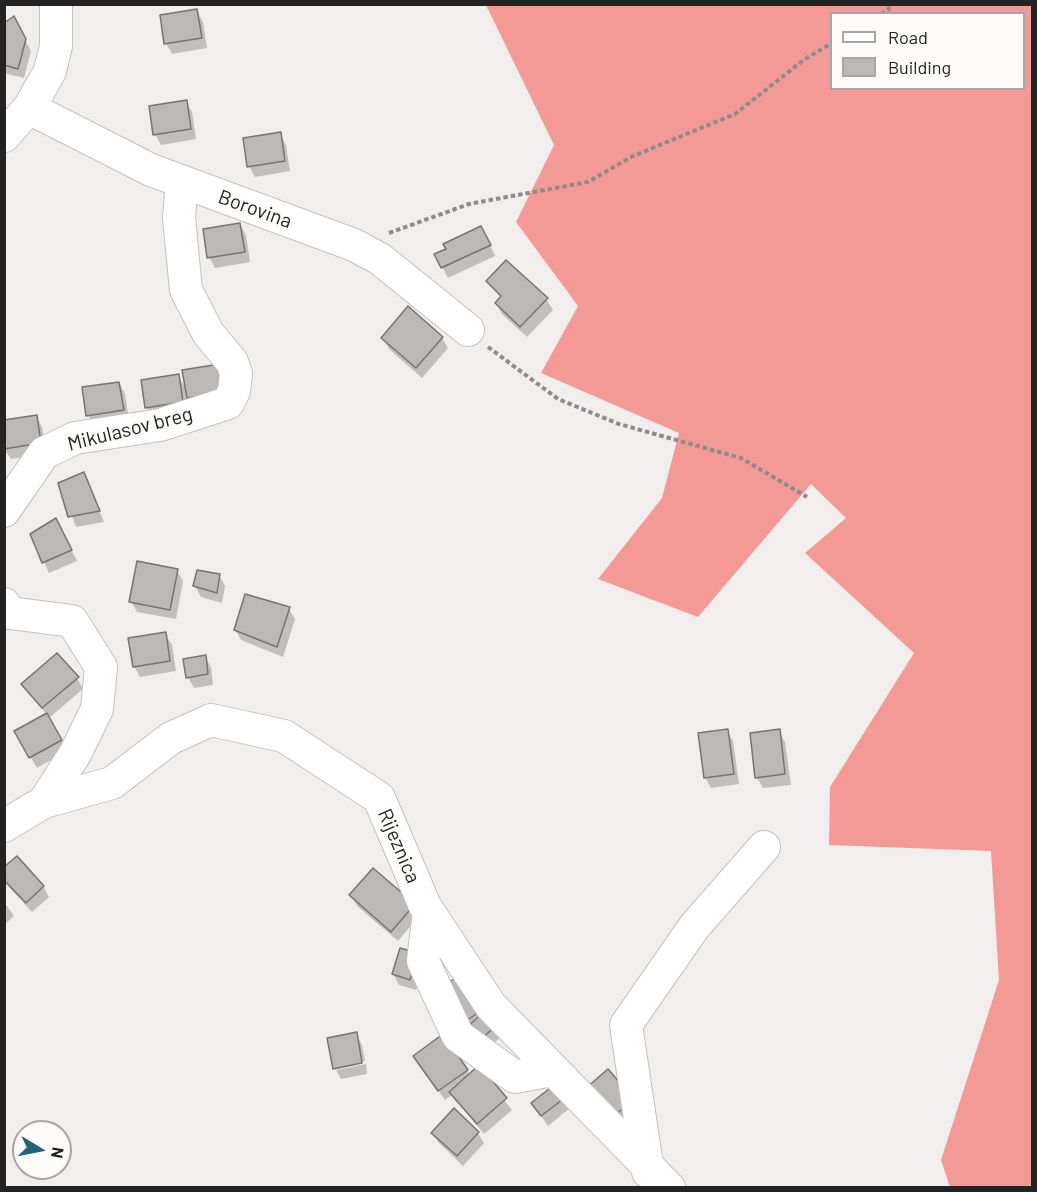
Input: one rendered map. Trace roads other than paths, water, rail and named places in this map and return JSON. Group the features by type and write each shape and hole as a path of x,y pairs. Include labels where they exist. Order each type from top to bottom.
{"street":[{"path":"4,136 29,108 50,71 56,46 57,14"},
{"name":"Borovina","path":"29,108 151,170 354,245 380,259 468,330"},
{"name":"Mikulasov breg","path":"4,511 44,453 75,438 160,425 228,403 234,391 236,374 232,362 208,333 186,290 178,218 182,182"},
{"path":"4,604 10,613 72,621 101,667 97,709 75,754 44,802"},
{"name":"Rijeznica","path":"4,826 44,802 112,783 171,738 211,720 284,736 379,798 429,912 491,1006 650,1177 669,1188"},
{"path":"650,1177 626,1025 694,927 764,847"},
{"path":"429,912 423,961 458,1036 515,1077 552,1070"}]}
